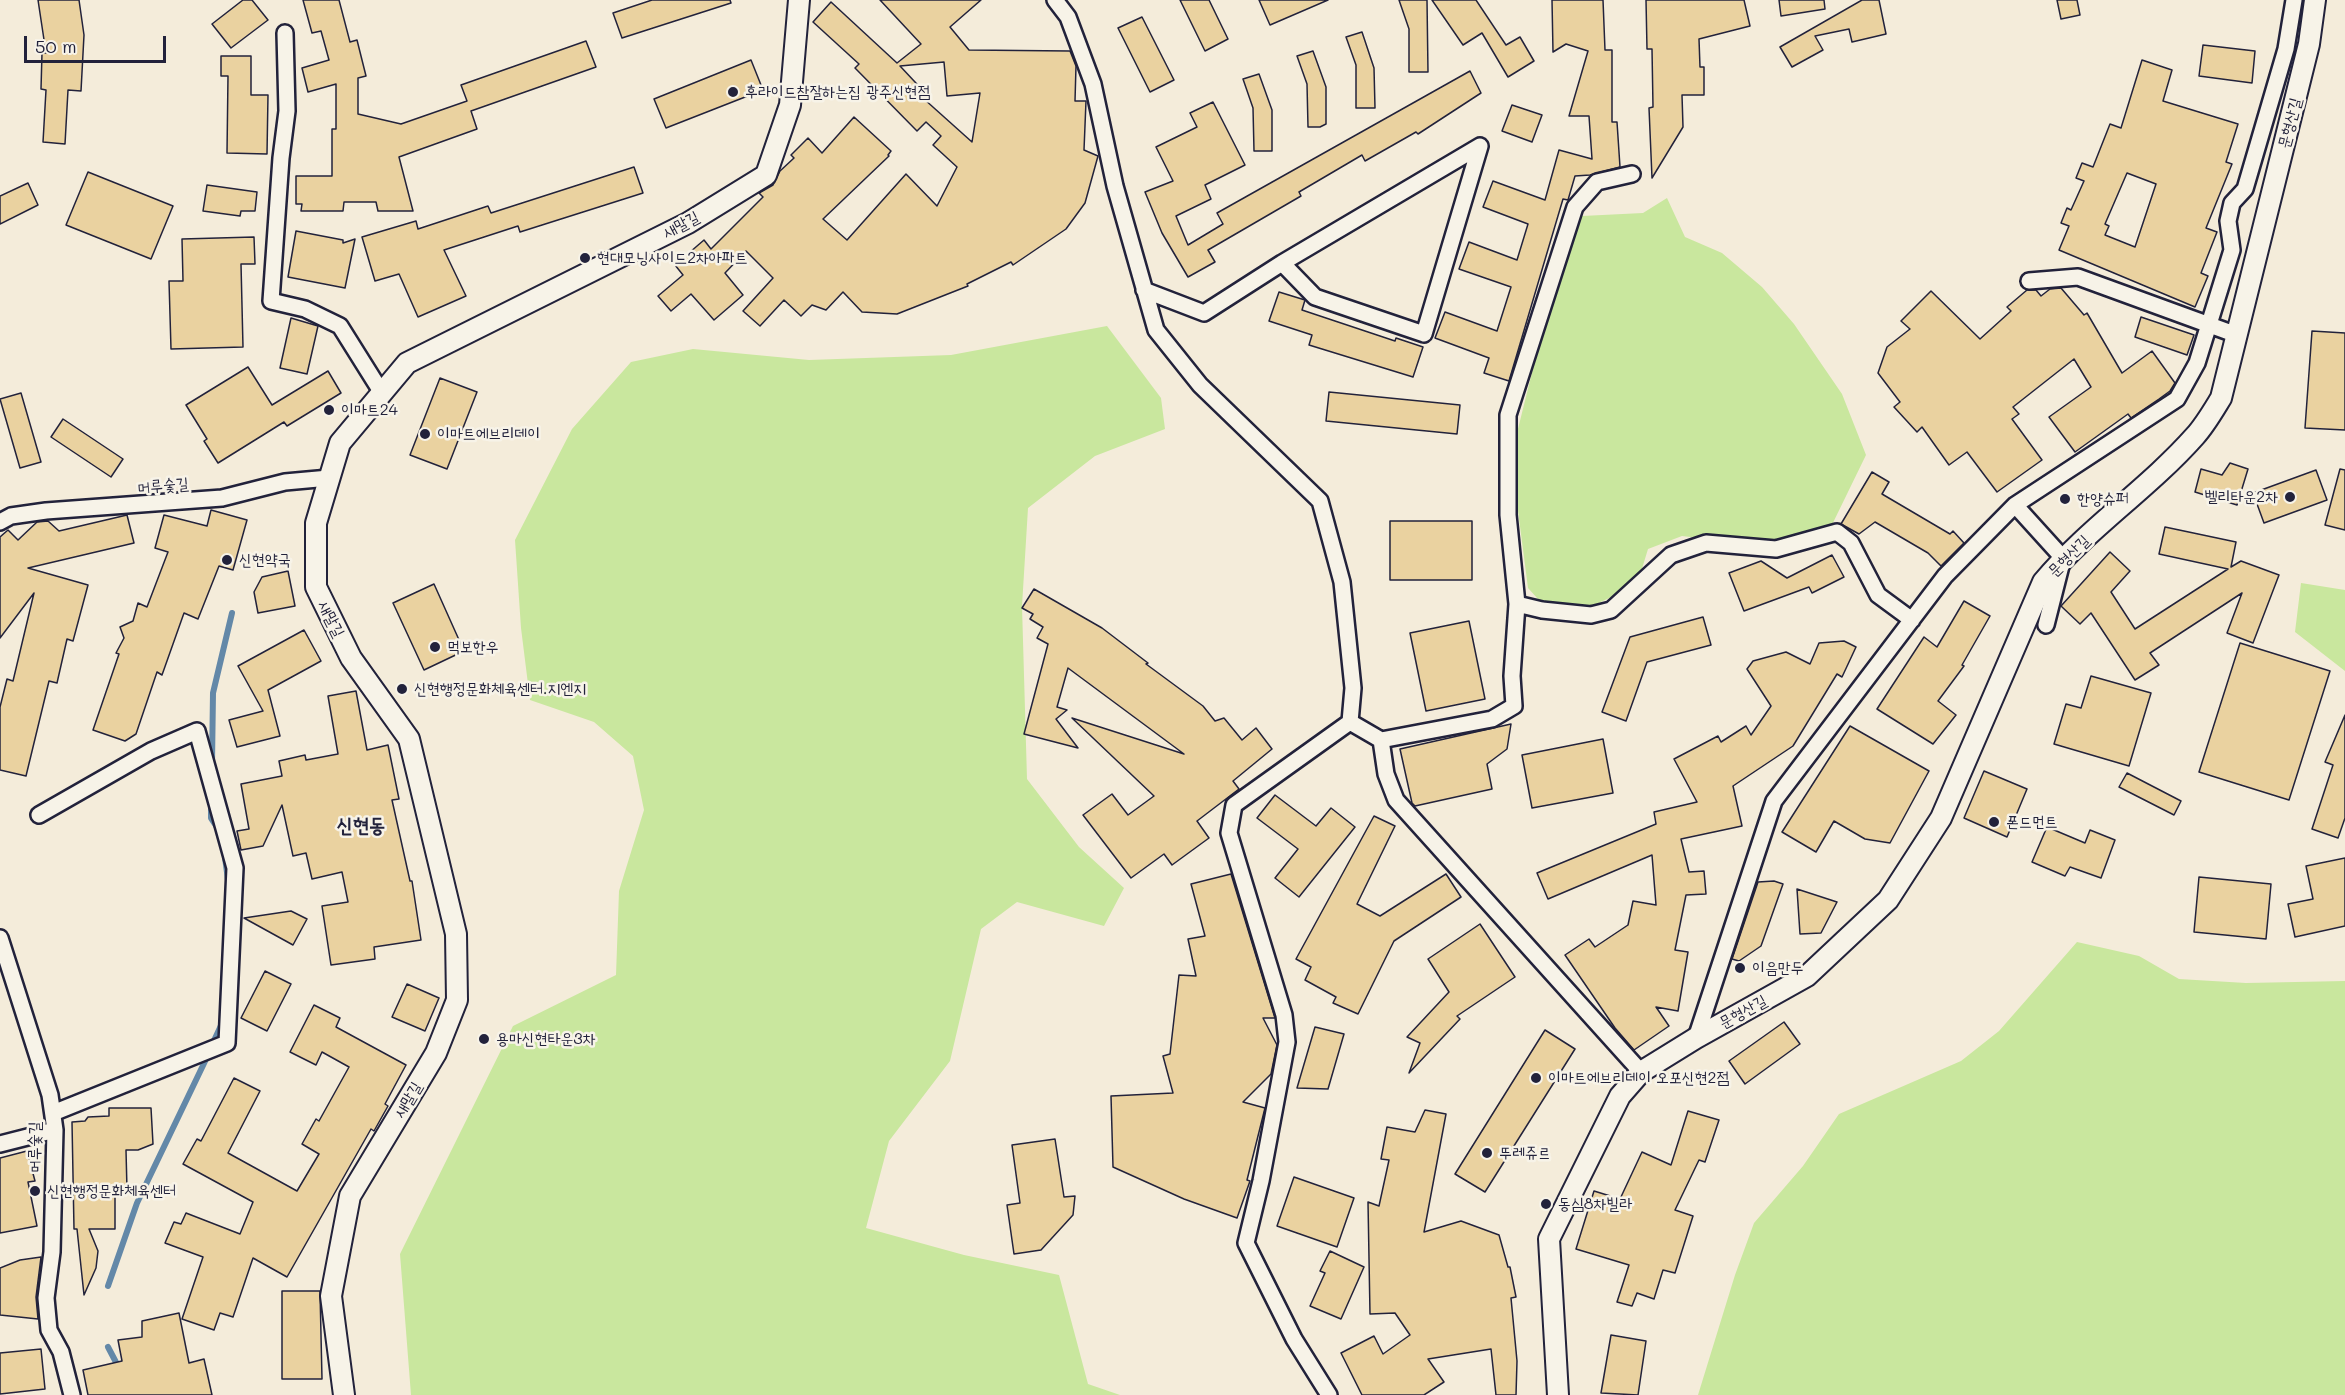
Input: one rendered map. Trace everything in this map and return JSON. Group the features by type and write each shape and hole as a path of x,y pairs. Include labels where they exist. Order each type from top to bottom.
{"street":[{"name":"새말길","path":"344,1395 331,1296 350,1196 436,1053 457,1000 456,934 409,740 351,658 316,588 316,523 340,443 406,363 688,223 766,175 790,105 799,0"},
{"path":"1055,0 1068,17 1093,84 1115,186 1156,330 1200,385 1320,501 1342,582 1353,688 1350,722 1234,805 1229,833 1284,1015 1287,1042 1261,1181 1246,1243 1294,1339 1329,1395"},
{"name":"문형산길","path":"1696,1038 1774,801 1945,576 2015,505 2177,399 2198,363 2232,250 2228,221 2232,203 2245,189 2286,49 2294,0"},
{"name":"문형산길","path":"1558,1395 1549,1239 1620,1096 1641,1072 1696,1038 1807,976 1888,900 1941,818 2043,582 2064,558 2142,488 2196,435 2221,398 2309,44 2314,0"},
{"path":"285,33 287,111 281,158 272,302 305,309 340,326 382,393"},
{"path":"1144,290 1204,313 1282,263 1355,222 1480,146 1424,334 1315,297 1282,263"},
{"path":"1350,722 1381,740 1492,719 1514,706 1512,676 1517,604 1508,515 1508,415 1575,207 1597,182 1632,174"},
{"path":"2030,281 2078,277 2237,335"},
{"name":"머루숯길","path":"0,522 11,516 46,512 222,498 285,482 330,478"},
{"path":"2015,505 2064,558 2046,625"},
{"path":"1517,604 1542,610 1592,615 1611,610 1671,555 1706,543 1776,549 1837,532 1851,543 1878,595 1912,620"},
{"path":"39,814 151,751 197,731 235,868 227,1043 53,1113"},
{"path":"1381,740 1386,774 1396,800 1641,1072"},
{"name":"머루숯길","path":"0,938 30,1028 50,1095 53,1113 55,1130 52,1252 46,1298 49,1330 60,1352 72,1395"},
{"path":"0,1144 55,1130"}],"green space":[{"path":"1667,198 1685,237 1722,253 1762,287 1794,324 1842,394 1866,455 1828,533 1782,539 1723,541 1682,536 1648,549 1637,585 1573,615 1547,609 1528,588 1511,457 1559,264 1582,216 1643,213"},
{"path":"1107,326 1161,398 1165,429 1095,456 1028,508 1022,606 1027,779 1079,847 1124,888 1104,926 1017,902 981,929 950,1061 889,1141 866,1228 964,1255 1059,1275 1088,1384 1120,1395 411,1395 400,1254 513,1026 616,975 619,891 644,810 633,756 594,722 530,700 521,628 515,540 572,429 631,362 693,349 809,360 951,355"},
{"path":"2301,583 2345,590 2345,671 2295,632"},
{"path":"2077,942 2139,956 2179,979 2246,983 2345,981 2345,1395 1698,1395 1735,1275 1754,1223 1803,1166 1839,1114 1961,1061 1999,1031"}],"building":[{"path":"38,0 79,0 84,35 81,91 68,90 65,144 43,142 46,90 41,89 42,53 46,53"},
{"path":"243,0 252,0 268,20 231,48 212,24"},
{"path":"303,0 339,0 350,42 357,40 366,76 358,78 358,114 401,124 467,101 461,85 586,41 596,67 471,111 477,129 399,157 413,211 378,211 376,202 344,202 343,211 301,211 302,204 296,204 296,176 332,176 332,129 336,129 336,84 308,92 302,68 329,60 321,31 312,33"},
{"path":"652,0 730,0 731,3 622,38 613,13"},
{"path":"880,0 981,0 950,27 969,50 1070,51 1076,66 1075,101 1086,101 1084,150 1098,156 1085,203 1066,229 1013,265 1011,262 967,284 968,286 897,314 862,312 843,292 826,310 812,305 801,316 784,300 760,326 743,311 773,278 746,251 725,273 743,295 714,320 691,294 671,311 658,296 683,275 675,265 704,240 711,249 763,197 759,193 773,185 780,171 794,158 791,155 808,138 822,153 854,117 891,151 889,156 823,219 847,240 906,174 937,206 957,167 933,145 941,136 926,122 917,131 855,68 859,64 813,22 831,2 897,63 921,44","holes":["944,62 947,96 980,93 972,142 924,99 930,98 900,66"]},
{"path":"1180,0 1209,0 1228,39 1205,51"},
{"path":"1259,0 1328,0 1270,25"},
{"path":"1399,0 1427,0 1428,72 1409,72 1409,29"},
{"path":"1432,0 1476,0 1506,45 1520,37 1534,61 1508,77 1482,33 1463,45"},
{"path":"1552,0 1603,0 1605,50 1612,50 1612,122 1617,122 1620,167 1590,175 1575,176 1568,200 1563,199 1509,381 1484,373 1489,358 1435,338 1445,312 1497,331 1511,287 1459,269 1469,242 1517,260 1528,224 1483,207 1493,181 1545,200 1559,150 1592,159 1589,116 1569,116 1588,51 1566,44 1553,52"},
{"path":"1646,0 1744,0 1750,26 1699,39 1700,67 1704,67 1704,95 1682,95 1683,127 1652,178 1649,108 1653,107 1652,49 1647,49"},
{"path":"1779,0 1824,0 1825,9 1781,16"},
{"path":"1862,0 1879,0 1886,34 1852,42 1849,29 1815,36 1823,50 1792,67 1780,47"},
{"path":"2057,0 2077,0 2080,15 2061,19"},
{"path":"1142,17 1174,80 1150,92 1118,28"},
{"path":"1362,32 1374,68 1375,108 1356,108 1356,65 1346,37"},
{"path":"2203,45 2255,51 2252,83 2199,76"},
{"path":"1313,51 1326,87 1326,124 1320,127 1308,127 1307,84 1297,56"},
{"path":"221,56 251,56 251,95 268,95 267,154 227,153 228,76 221,76"},
{"path":"751,60 763,90 666,128 654,99"},
{"path":"2142,60 2172,70 2163,101 2238,124 2226,162 2232,164 2206,228 2217,232 2201,273 2208,276 2195,307 2059,250 2069,226 2061,223 2067,208 2071,210 2084,181 2076,178 2082,163 2093,167 2110,124 2121,128","holes":["2127,173 2156,184 2135,247 2105,235 2109,226 2105,224"]},
{"path":"1470,71 1481,93 1418,134 1416,132 1365,161 1362,155 1299,192 1301,196 1208,250 1215,262 1188,277 1162,233 1145,192 1173,181 1156,147 1197,127 1190,113 1213,102 1245,165 1205,185 1211,199 1176,216 1188,245 1223,224 1217,213"},
{"path":"1259,74 1272,110 1272,151 1254,151 1253,108 1243,79"},
{"path":"1512,105 1542,115 1532,142 1502,131"},
{"path":"634,167 643,193 520,232 518,226 444,250 466,296 418,317 399,274 375,281 362,237 416,221 418,229 488,206 491,213"},
{"path":"88,172 173,206 151,259 66,225"},
{"path":"28,183 38,205 0,224 0,196"},
{"path":"207,185 257,192 255,211 241,211 240,216 203,211"},
{"path":"296,231 343,240 343,243 355,239 345,288 288,277"},
{"path":"254,237 255,264 241,264 243,347 171,349 169,281 183,281 182,239"},
{"path":"2061,288 2084,315 2087,313 2122,373 2152,351 2175,383 2170,391 2159,399 2131,418 2128,414 2075,452 2049,417 2091,387 2074,359 2013,407 2019,414 2012,419 2042,460 1997,492 1967,452 1949,465 1922,427 1917,432 1894,407 1900,402 1878,373 1887,347 1910,329 1901,321 1931,291 1980,339 2011,311 2007,307 2027,290 2036,290 2041,296 2050,289"},
{"path":"1279,292 1305,300 1302,310 1395,341 1396,338 1423,347 1413,377 1309,345 1312,335 1269,321"},
{"path":"2141,317 2194,335 2187,355 2135,337"},
{"path":"291,318 318,326 307,374 280,368"},
{"path":"2312,331 2345,333 2345,430 2305,428"},
{"path":"248,367 272,405 328,371 341,393 287,426 284,422 218,463 204,441 207,439 186,405"},
{"path":"440,378 477,392 447,469 410,455"},
{"path":"1329,392 1460,405 1457,434 1326,421"},
{"path":"21,393 41,462 20,468 0,399"},
{"path":"63,419 123,459 111,477 51,437"},
{"path":"2230,463 2248,469 2237,505 2195,492 2201,469 2222,475"},
{"path":"2340,469 2345,470 2345,530 2325,525"},
{"name":"벨리타운2차","path":"2316,470 2327,500 2264,523 2253,493"},
{"path":"1872,472 1889,482 1882,494 1950,534 1953,531 1964,543 1941,566 1928,553 1875,522 1859,534 1841,524"},
{"path":"211,510 247,520 233,570 219,566 198,619 184,613 162,675 157,672 136,734 125,741 93,730 119,654 116,653 124,638 120,627 133,621 138,603 147,607 168,552 155,548 164,515 207,526"},
{"path":"127,515 134,543 28,568 88,585 73,641 67,639 57,683 49,681 26,776 0,770 0,707 7,679 13,681 34,593 0,638 0,537 8,530 18,540 37,522 48,521 59,531"},
{"path":"1390,521 1472,521 1472,580 1390,580"},
{"path":"2165,527 2236,542 2231,567 2241,561 2279,575 2253,643 2227,633 2242,593 2150,653 2159,665 2135,680 2091,613 2080,624 2061,606 2110,552 2130,571 2111,592 2135,629 2228,569 2159,554"},
{"path":"1832,555 1844,577 1812,593 1809,587 1744,611 1729,573 1761,561 1787,578"},
{"path":"288,571 295,606 258,613 254,592 262,577"},
{"path":"434,584 464,651 424,670 393,603"},
{"path":"1034,589 1102,628 1203,706 1215,721 1224,718 1242,740 1256,728 1272,749 1233,781 1239,789 1197,821 1209,838 1172,865 1164,854 1131,878 1083,815 1112,794 1128,815 1154,796 1072,718 1184,754 1068,668 1057,707 1067,710 1056,719 1078,748 1024,734 1048,644 1037,638 1043,627 1030,619 1033,614 1022,608"},
{"path":"1964,601 1990,616 1962,665 1964,666 1938,701 1956,715 1933,744 1877,709 1924,637 1937,647"},
{"path":"1703,617 1711,645 1647,662 1626,721 1602,712 1630,637"},
{"path":"1469,621 1485,699 1426,711 1410,633"},
{"path":"304,630 321,661 268,690 280,736 237,747 229,720 263,711 238,666"},
{"path":"1844,641 1856,647 1842,677 1837,674 1793,746 1733,786 1742,826 1681,839 1689,872 1704,871 1706,894 1686,895 1675,950 1688,952 1678,1011 1656,1007 1669,1026 1634,1050 1615,1028 1565,955 1589,939 1595,947 1628,925 1633,901 1656,905 1652,855 1548,899 1537,873 1656,824 1654,812 1697,802 1674,759 1718,736 1721,742 1746,726 1751,735 1771,706 1747,669 1753,661 1786,652 1810,664 1819,643"},
{"path":"2240,643 2330,671 2289,800 2199,772"},
{"path":"2091,676 2151,693 2129,766 2054,744 2066,704 2081,708"},
{"path":"356,691 367,750 388,745 399,799 392,800 410,881 412,881 421,940 374,947 375,959 331,965 322,906 348,902 342,872 312,879 306,853 293,856 282,805 263,846 241,850 237,831 249,829 241,784 282,776 279,761 305,755 306,760 338,754 328,696"},
{"path":"2345,715 2345,818 2338,838 2312,829 2333,765 2325,762"},
{"path":"1511,724 1507,749 1487,764 1492,789 1415,806 1412,803 1400,749"},
{"path":"1850,726 1929,771 1890,843 1865,839 1834,821 1816,852 1782,832"},
{"path":"1603,739 1613,793 1532,808 1522,755"},
{"path":"1984,771 2027,789 2007,837 1964,818"},
{"path":"2127,773 2181,801 2174,815 2119,787"},
{"path":"1275,795 1316,826 1331,808 1355,827 1299,897 1275,878 1298,849 1257,818"},
{"path":"1374,816 1395,826 1357,904 1380,916 1446,874 1461,897 1394,941 1358,1014 1333,1003 1336,997 1305,980 1311,967 1296,959"},
{"path":"2047,827 2085,843 2090,830 2115,840 2101,878 2070,867 2065,876 2032,862"},
{"path":"2345,858 2345,926 2295,937 2288,904 2313,899 2306,866"},
{"path":"1231,874 1275,1018 1263,1018 1277,1045 1271,1074 1243,1102 1265,1108 1247,1180 1250,1181 1237,1218 1184,1199 1113,1167 1111,1096 1173,1093 1163,1056 1170,1054 1179,975 1196,976 1188,939 1205,936 1191,884"},
{"path":"2199,877 2271,884 2266,939 2194,932"},
{"path":"1774,881 1783,884 1761,946 1739,961 1732,959 1758,882"},
{"path":"1797,889 1837,902 1821,933 1800,934"},
{"path":"291,911 307,919 293,945 244,918"},
{"path":"1480,924 1515,977 1457,1016 1460,1019 1409,1073 1420,1043 1407,1037 1449,992 1428,959"},
{"path":"265,971 291,984 267,1031 241,1018"},
{"path":"407,984 439,998 425,1031 392,1017"},
{"path":"314,1005 340,1018 336,1027 406,1065 385,1104 388,1106 374,1131 371,1129 287,1277 253,1258 233,1317 220,1313 214,1330 182,1319 203,1257 165,1243 174,1222 181,1224 186,1213 240,1234 253,1202 183,1164 197,1139 201,1141 234,1078 260,1091 228,1153 297,1191 319,1154 302,1144 316,1119 319,1121 349,1067 322,1052 316,1065 290,1052"},
{"path":"1784,1022 1800,1044 1745,1084 1729,1061"},
{"path":"1315,1027 1344,1034 1328,1089 1297,1088"},
{"path":"1545,1030 1575,1049 1485,1192 1455,1174"},
{"path":"109,1108 151,1108 153,1144 138,1150 126,1150 127,1190 115,1190 115,1229 89,1229 98,1251 96,1268 84,1295 77,1229 74,1229 72,1122 85,1121 88,1117 109,1116"},
{"path":"1425,1110 1446,1114 1424,1232 1461,1221 1499,1235 1508,1267 1510,1267 1516,1297 1511,1298 1517,1361 1516,1395 1496,1395 1491,1349 1428,1359 1444,1382 1424,1395 1362,1395 1341,1353 1374,1336 1383,1354 1410,1335 1395,1313 1370,1314 1368,1202 1379,1206 1389,1160 1381,1159 1387,1127 1415,1132"},
{"path":"1688,1111 1719,1120 1705,1162 1699,1160 1675,1210 1693,1216 1675,1273 1663,1270 1654,1299 1637,1293 1632,1306 1617,1302 1629,1265 1576,1249 1594,1191 1620,1199 1642,1152 1671,1165"},
{"path":"1055,1139 1064,1197 1075,1196 1073,1215 1041,1250 1014,1254 1007,1205 1020,1203 1012,1145"},
{"path":"27,1151 35,1181 28,1182 37,1226 0,1233 0,1158"},
{"path":"1294,1177 1354,1198 1337,1247 1277,1226"},
{"path":"1330,1251 1364,1267 1341,1319 1310,1306 1325,1273 1320,1271"},
{"path":"41,1257 36,1297 38,1319 0,1315 0,1268 20,1260"},
{"path":"282,1291 320,1291 322,1379 282,1379"},
{"path":"179,1313 189,1363 204,1359 212,1395 88,1395 83,1370 122,1361 118,1340 142,1337 142,1321"},
{"path":"1611,1335 1646,1341 1638,1395 1601,1393"},
{"path":"41,1349 45,1389 0,1394 0,1353"}],"waterway":[{"path":"212,763 213,693 232,613"},
{"path":"211,804 211,818 219,830"},
{"path":"225,857 228,880"},
{"path":"212,1045 224,1019"},
{"path":"108,1286 137,1203 208,1055"},
{"path":"108,1347 119,1368"}],"place":[{"name":"후라이드참잘하는집 광주신현점","path":"733,92"},
{"name":"현대모닝사이드2차아파트","path":"585,258"},
{"name":"이마트24","path":"329,410"},
{"name":"이마트에브리데이","path":"425,434"},
{"name":"벨리타운2차","path":"2290,497"},
{"name":"한양슈퍼","path":"2065,499"},
{"name":"신현약국","path":"227,560"},
{"name":"먹보한우","path":"435,647"},
{"name":"신현행정문화체육센터.지엔지","path":"402,689"},
{"name":"폰드먼트","path":"1994,822"},
{"name":"이음만두","path":"1740,968"},
{"name":"용마신현타운3차","path":"484,1039"},
{"name":"이마트에브리데이 오포신현2점","path":"1536,1078"},
{"name":"뚜레쥬르","path":"1487,1153"},
{"name":"신현행정문화체육센터","path":"35,1191"},
{"name":"동심8차빌라","path":"1546,1204"}],"district":[{"name":"신현동","path":"361,826"}]}
